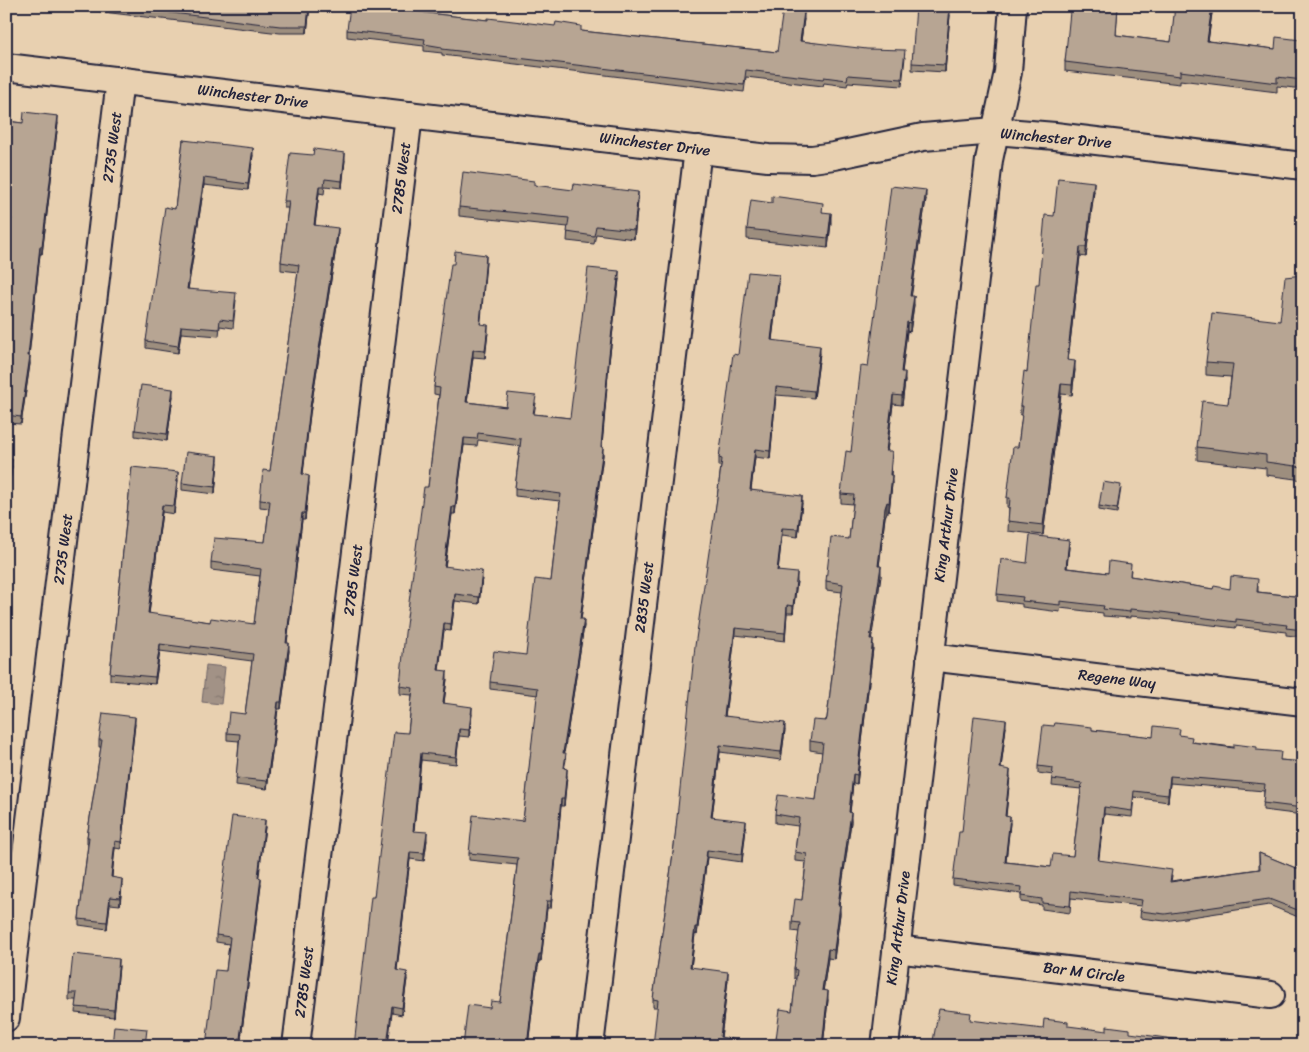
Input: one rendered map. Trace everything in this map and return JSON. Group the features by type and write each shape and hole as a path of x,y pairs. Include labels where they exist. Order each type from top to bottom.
{"street":[{"name":"King Arthur Drive","path":"885,1046 989,160 1008,72 1013,6"},
{"name":"Winchester Drive","path":"6,67 768,158 812,159 923,137 995,132 1055,136 1303,166"},
{"name":"2735 West","path":"6,1018 120,80"},
{"name":"2785 West","path":"296,1046 409,115"},
{"name":"2835 West","path":"590,1046 698,149"},
{"name":"Regene Way","path":"930,657 1303,702"},
{"name":"Bar M Circle","path":"896,949 1271,995"}],"water":[{"path":"206,665 225,667 221,704 202,702"}],"building":[{"path":"114,6 309,6 307,26 280,26"},
{"path":"350,6 404,6 410,7 410,11 488,20 488,18 555,26 556,22 581,26 581,31 777,52 783,9 804,12 800,41 867,49 905,50 902,79 848,75 847,80 824,77 823,79 746,70 744,85 442,49 442,47 424,44 425,39 347,30"},
{"path":"916,6 950,6 945,65 912,63"},
{"path":"1073,6 1118,6 1116,35 1171,42 1175,6 1212,6 1207,41 1275,49 1276,37 1301,40 1303,32 1303,80 1277,77 1277,83 1180,71 1180,76 1065,62 1070,12 1072,12"},
{"path":"24,112 58,116 42,246 40,246 28,356 30,356 21,417 6,415 6,266 12,218 6,217 6,121 23,123"},
{"path":"183,140 253,148 248,184 204,178 187,289 236,293 233,321 220,319 219,329 181,326 178,346 146,341 165,207 175,209"},
{"path":"314,149 345,153 342,181 325,179 324,186 319,186 314,225 338,228 310,407 302,474 309,476 305,513 302,513 286,643 289,643 281,702 278,702 267,781 236,778 240,734 227,733 229,712 245,714 253,654 160,644 155,677 110,673 132,467 178,472 174,506 162,505 148,613 210,622 211,618 254,624 261,569 211,562 214,538 265,542 270,501 260,500 263,470 270,471 299,265 281,262 289,201 284,201 290,153 313,155"},
{"path":"463,172 534,181 534,185 573,190 574,184 638,192 634,230 596,226 594,236 567,232 569,218 459,207"},
{"path":"1058,178 1094,182 1086,247 1080,247 1067,360 1075,361 1072,385 1061,384 1043,525 1008,521 1010,498 1007,498 1013,447 1018,447 1023,406 1020,406 1024,371 1027,372 1036,284 1039,284 1045,215 1054,216"},
{"path":"891,186 926,190 910,296 914,296 910,323 907,322 901,372 905,372 902,396 893,395 886,451 892,451 889,503 887,502 885,508 878,566 881,566 870,639 873,639 857,775 853,774 849,812 851,813 838,905 840,905 834,950 828,949 822,990 828,991 822,1046 793,1046 794,1041 776,1039 780,1009 792,1011 797,970 794,969 800,923 792,922 795,899 802,900 807,854 795,852 799,818 775,814 778,795 816,800 823,743 810,741 813,720 826,721 827,718 843,584 826,581 831,537 849,539 854,495 841,494 846,451 851,452 861,366 868,367"},
{"path":"772,196 823,203 822,212 831,213 828,238 747,229 751,200 772,203"},
{"path":"455,251 486,255 480,324 488,325 485,351 473,350 466,402 506,407 508,393 536,396 533,414 570,418 588,268 619,271 609,355 601,447 603,447 580,619 584,619 563,753 566,753 564,768 567,769 564,799 561,799 551,901 547,901 527,1046 463,1046 468,1005 490,1008 491,1001 500,1002 518,858 469,853 473,815 523,821 538,688 490,682 494,651 526,655 535,579 551,581 561,494 515,488 521,439 478,433 477,439 464,438 455,507 452,507 444,566 482,571 479,597 455,594 451,624 444,623 438,670 447,671 443,703 472,707 469,730 459,729 456,757 421,753 413,831 427,832 424,853 410,852 396,970 407,972 402,1008 392,1006 387,1046 354,1046 371,897 374,897 394,732 408,733 413,688 400,686 405,633 424,487 428,487 440,388 434,387 451,264 454,264"},
{"path":"748,272 779,275 771,340 820,346 814,391 776,387 770,451 755,449 750,490 802,496 798,529 782,528 777,571 797,573 793,606 787,605 785,633 735,628 724,716 785,723 781,752 720,745 711,817 746,821 742,854 707,850 690,967 728,972 720,1037 737,1040 736,1046 653,1046 658,1000 653,999 674,846 695,646 717,498 722,459 719,458 733,354 738,355"},
{"path":"1303,275 1303,467 1266,462 1266,455 1197,447 1202,401 1228,404 1233,364 1206,362 1212,313 1280,321 1285,277"},
{"path":"141,385 173,389 167,434 135,430"},
{"path":"186,452 218,456 215,487 182,483"},
{"path":"6,458 12,459 8,492 6,491"},
{"path":"1103,482 1121,485 1117,509 1099,506"},
{"path":"1030,535 1069,540 1066,568 1108,573 1109,561 1131,564 1130,576 1213,589 1214,586 1230,589 1231,576 1258,579 1257,592 1303,597 1303,630 1286,628 1287,625 1236,619 1236,622 1130,609 1130,612 1103,609 1104,606 1060,601 1060,605 1022,601 1023,597 997,594 1001,559 1027,563"},
{"path":"103,713 135,717 121,842 115,841 111,877 122,879 120,898 110,897 107,922 79,919 89,837 87,837 102,740 99,740"},
{"path":"974,716 1006,720 1000,768 1010,770 1005,816 1010,817 1005,862 1051,867 1053,854 1073,856 1082,783 1052,779 1053,768 1038,766 1043,725 1054,726 1055,723 1092,727 1092,730 1153,737 1154,726 1180,729 1179,735 1192,737 1191,742 1234,748 1234,744 1257,747 1257,750 1281,752 1280,760 1303,762 1303,808 1263,803 1265,784 1170,776 1168,795 1134,791 1132,811 1104,807 1098,860 1172,870 1170,882 1260,869 1259,853 1303,871 1303,912 1269,899 1165,914 1140,911 1142,900 1071,891 1070,906 1042,903 1042,899 1021,896 1022,887 953,879 959,832 962,832"},
{"path":"232,816 265,820 258,877 261,878 239,1046 206,1046 215,970 226,971 230,937 216,935"},
{"path":"73,954 119,959 114,1010 75,1007 77,993 69,993"},
{"path":"939,1009 971,1013 970,1020 1043,1029 1044,1019 1068,1022 1068,1026 1107,1031 1107,1026 1130,1029 1130,1033 1188,1041 1196,1046 932,1046"},
{"path":"114,1026 147,1029 145,1046 112,1046"}]}
